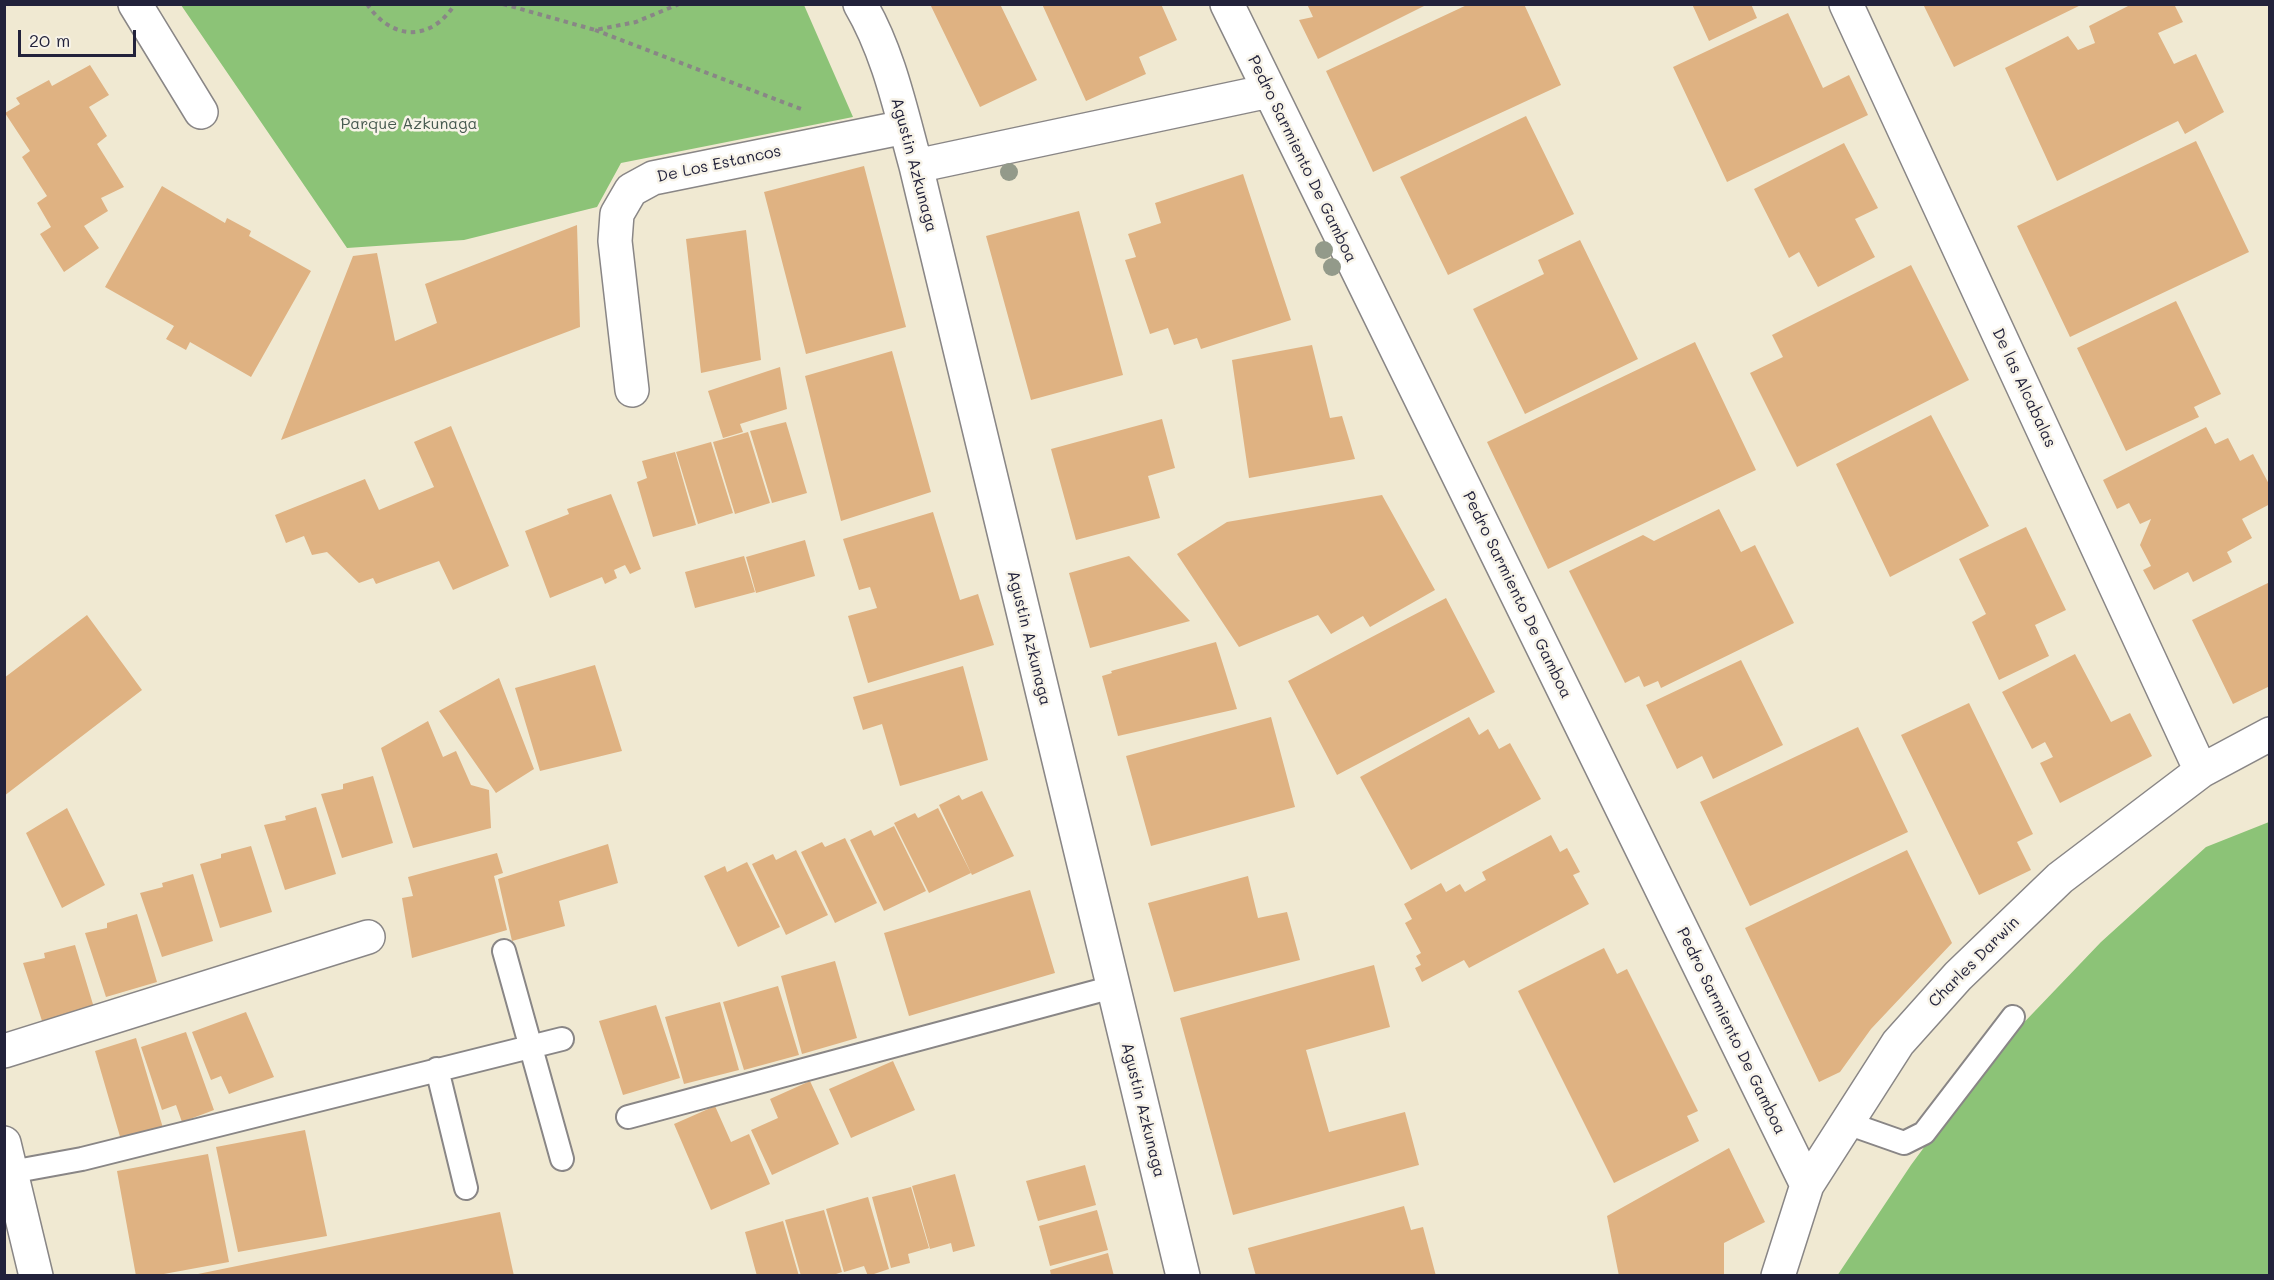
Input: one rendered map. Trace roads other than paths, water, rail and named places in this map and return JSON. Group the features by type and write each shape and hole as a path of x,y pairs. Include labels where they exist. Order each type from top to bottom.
{"street":[{"path":"135,4 201,112"},
{"name":"Agustin Azkunaga","path":"860,4 873,26 916,166 1183,1275"},
{"name":"Pedro Sarmiento De Gamboa","path":"1227,4 1807,1185"},
{"name":"De las Alcabalas","path":"1846,4 2201,771"},
{"path":"916,166 1269,92"},
{"name":"De Los Estancos","path":"632,390 615,241 617,214 631,190 652,177 905,127"},
{"name":"Charles Darwin","path":"1778,1275 1807,1185 1898,1042 1958,976 2060,878 2201,771 2270,734"},
{"path":"4,1051 368,937"},
{"path":"8,1157 36,1275"}],"lane":[{"path":"504,951 562,1159"},
{"path":"628,1117 1113,987"},
{"path":"1847,1123 1904,1143 1924,1133 2013,1017"},
{"path":"8,1157 82,1159 562,1039"},
{"path":"437,1069 466,1188"}],"park label":[{"name":"Parque Azkunaga","path":"409,124"}]}
